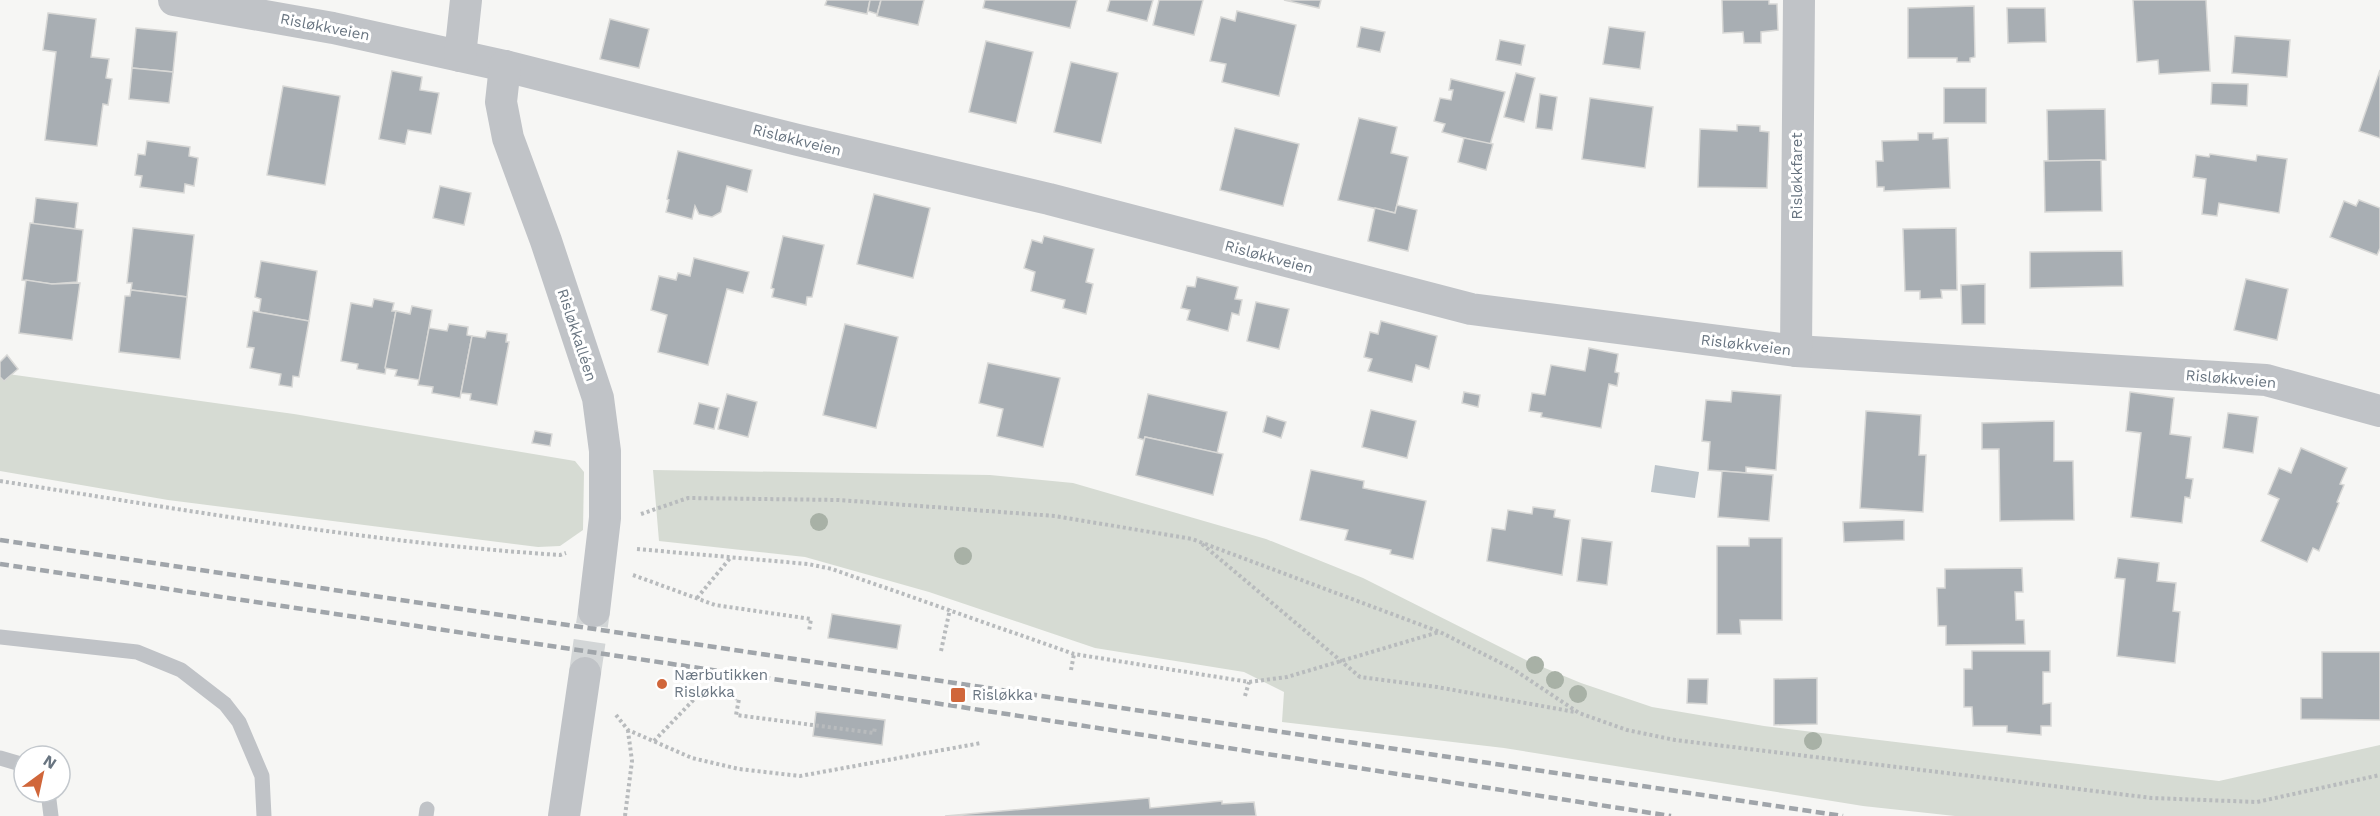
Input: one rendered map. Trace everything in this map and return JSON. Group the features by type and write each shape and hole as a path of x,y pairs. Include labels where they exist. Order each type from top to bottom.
{"street":[{"name":"Risløkkveien","path":"174,0 333,28 505,66 798,141 1049,199 1471,309 1796,351 2266,380 2380,411"},
{"path":"460,56 466,0"},
{"name":"Risløkkfaret","path":"1796,351 1799,0"},
{"name":"Risløkkalléen","path":"505,66 501,102 507,138 546,241 598,398 605,451 604,541 594,611"},
{"path":"564,816 585,673"}],"lane":[{"path":"0,637 137,652 181,670 225,704 239,722 262,776 264,816"}],"path":[{"path":"0,481 374,539 560,555 604,541 635,516 688,498 839,500 1056,516 1199,541 1440,632 1514,669 1577,712"},
{"path":"604,541 637,549 808,564 832,569 1074,654 1250,682 1287,677 1440,632"},
{"path":"604,541 697,598 715,605 811,619 809,631"},
{"path":"1199,541 1360,676 1577,712 1627,730 1675,740 2151,798 2257,802 2380,775"},
{"path":"697,598 731,557"},
{"path":"941,651 950,609"},
{"path":"1071,670 1074,654"},
{"path":"1245,696 1250,682"},
{"path":"654,741 702,691 739,699 736,715 874,733 875,727"},
{"path":"612,710 628,730 692,758 739,769 801,776 981,743"},
{"path":"624,816 632,761 628,730"}],"shaded area":[{"path":"0,369 8,374 294,414 575,461 584,472 583,530 560,546 538,547 168,500 0,471"},
{"path":"1655,465 1699,472 1695,498 1651,492"},
{"path":"653,470 990,475 1073,483 1266,539 1363,578 1528,661 1581,683 1652,707 1764,726 2219,781 2380,745 2380,816 1955,816 1863,806 1504,748 1282,722 1284,692 1244,672 1095,648 929,592 805,557 659,541"}],"building":[{"path":"827,0 870,0 867,14 825,5"},
{"path":"870,0 881,0 877,14 868,11"},
{"path":"881,0 924,0 918,25 877,16"},
{"path":"985,0 1077,0 1070,28 983,8"},
{"path":"1110,0 1153,0 1147,21 1107,11"},
{"path":"1159,0 1203,0 1194,35 1153,25"},
{"path":"1284,0 1321,0 1319,8"},
{"path":"1722,0 1769,0 1769,4 1777,4 1778,30 1761,32 1761,43 1744,43 1743,32 1723,33"},
{"path":"2133,0 2206,0 2210,71 2159,74 2158,60 2137,62"},
{"path":"1974,6 1975,57 1970,58 1970,62 1957,62 1957,58 1908,58 1908,8"},
{"path":"2007,8 2045,8 2046,42 2008,43"},
{"path":"1237,11 1296,25 1279,96 1222,82 1226,64 1210,61 1221,17 1235,21"},
{"path":"48,13 96,19 91,57 109,59 106,78 112,79 108,105 103,104 97,146 45,140 56,52 43,50"},
{"path":"610,19 649,29 639,68 600,59"},
{"path":"1361,27 1385,32 1380,52 1357,47"},
{"path":"1609,27 1645,32 1640,69 1603,64"},
{"path":"136,28 177,32 173,72 132,68"},
{"path":"2235,36 2290,40 2287,77 2232,73"},
{"path":"1500,40 1525,45 1521,65 1496,60"},
{"path":"986,41 1033,52 1016,123 969,112"},
{"path":"1071,62 1118,73 1101,143 1054,132"},
{"path":"132,68 173,72 169,103 129,99"},
{"path":"2380,70 2380,138 2359,131"},
{"path":"392,71 422,77 420,90 439,93 431,134 408,130 405,144 379,139"},
{"path":"1516,73 1535,78 1524,122 1504,117"},
{"path":"1451,79 1505,92 1490,145 1442,132 1445,124 1434,121 1440,98 1451,100 1453,90 1449,90"},
{"path":"2212,83 2248,84 2247,106 2211,104"},
{"path":"283,86 340,96 325,185 267,175"},
{"path":"1944,88 1986,88 1986,123 1944,123"},
{"path":"1540,94 1557,97 1552,130 1536,128"},
{"path":"1590,98 1653,107 1645,168 1582,159"},
{"path":"2105,109 2106,160 2048,161 2047,110"},
{"path":"1359,118 1397,127 1391,153 1408,157 1395,213 1338,200"},
{"path":"1737,125 1760,126 1760,131 1769,132 1767,188 1698,187 1700,129 1737,131"},
{"path":"1235,128 1299,144 1283,206 1220,190"},
{"path":"1918,133 1933,133 1933,139 1948,138 1950,188 1884,191 1884,187 1877,187 1876,161 1883,161 1882,141 1918,140"},
{"path":"1464,138 1493,144 1486,170 1458,162"},
{"path":"147,141 190,147 189,156 198,158 194,186 185,184 184,193 140,187 142,176 135,175 138,154 145,155"},
{"path":"678,151 752,170 747,192 727,186 721,212 712,217 699,214 695,206 692,219 666,212"},
{"path":"2210,154 2256,161 2257,155 2287,159 2279,213 2219,203 2217,216 2202,214 2206,179 2193,177 2196,155 2209,157"},
{"path":"2101,160 2102,211 2045,212 2044,161"},
{"path":"440,186 471,193 464,225 433,218"},
{"path":"874,194 930,208 913,278 857,264"},
{"path":"36,198 78,203 75,229 33,224"},
{"path":"2359,200 2380,208 2380,248 2377,255 2330,237 2344,201 2356,206"},
{"path":"1397,205 1417,210 1408,251 1368,241 1375,208 1395,213"},
{"path":"30,223 83,230 77,282 52,284 22,280"},
{"path":"133,228 194,235 187,297 131,290 132,283 127,283"},
{"path":"1956,228 1957,290 1941,290 1942,298 1920,299 1920,291 1905,291 1903,229"},
{"path":"783,236 824,245 812,297 807,297 806,305 772,297 774,289 771,288"},
{"path":"1044,236 1094,249 1086,282 1093,284 1086,314 1063,308 1065,300 1031,291 1035,272 1024,268 1032,240 1042,243"},
{"path":"2122,251 2123,286 2030,288 2030,252"},
{"path":"694,258 749,272 743,293 727,289 708,365 658,352 667,315 651,310 659,276 676,280 678,273 690,276"},
{"path":"261,261 317,271 309,321 259,312 261,299 255,297"},
{"path":"1197,277 1238,287 1235,299 1242,300 1239,315 1232,313 1228,331 1187,320 1190,310 1181,308 1187,286 1195,287"},
{"path":"2246,279 2288,289 2277,340 2234,330"},
{"path":"26,280 52,284 80,283 72,340 19,333"},
{"path":"1985,284 1985,324 1962,324 1961,285"},
{"path":"131,290 187,297 180,359 119,352 125,296 130,296"},
{"path":"374,299 394,303 392,311 396,311 385,374 357,369 358,364 341,361 351,303 372,307"},
{"path":"1256,302 1289,309 1279,349 1247,341"},
{"path":"412,306 432,310 420,380 395,376 397,370 385,368 396,311 410,314"},
{"path":"253,311 309,321 299,377 293,376 292,387 279,385 281,374 250,368 254,348 247,347"},
{"path":"1381,321 1437,336 1429,369 1416,365 1412,382 1368,371 1372,359 1364,357 1370,332 1378,334"},
{"path":"449,324 468,327 467,335 472,336 460,398 432,393 433,387 418,385 429,328 447,331"},
{"path":"845,324 898,337 876,428 823,415"},
{"path":"487,331 507,334 506,342 509,342 497,405 470,400 471,394 461,393 472,336 485,338"},
{"path":"1589,348 1618,354 1615,372 1619,373 1617,386 1609,384 1601,428 1541,417 1542,413 1529,411 1532,393 1545,395 1551,365 1585,371"},
{"path":"7,355 18,369 4,381 0,377 0,362"},
{"path":"988,363 1060,378 1043,447 997,436 1003,409 979,403"},
{"path":"1732,391 1781,395 1776,470 1746,467 1746,473 1708,470 1710,442 1702,441 1706,400 1731,402"},
{"path":"1464,392 1480,395 1478,407 1462,403"},
{"path":"2130,392 2174,398 2170,434 2191,437 2186,478 2193,479 2190,498 2185,497 2182,523 2131,517 2141,433 2126,431"},
{"path":"727,394 757,402 748,437 718,429"},
{"path":"1148,394 1227,412 1217,453 1145,437 1144,440 1138,438"},
{"path":"699,403 719,408 714,429 694,424"},
{"path":"1371,410 1416,421 1407,458 1362,447"},
{"path":"1866,411 1921,415 1919,455 1926,455 1923,512 1860,508"},
{"path":"2228,413 2258,417 2253,453 2223,448"},
{"path":"1267,416 1286,422 1281,438 1263,432"},
{"path":"2054,421 2054,461 2073,461 2074,520 2000,521 1999,449 1982,449 1982,423"},
{"path":"535,431 552,434 550,446 532,443"},
{"path":"1145,437 1223,454 1213,495 1136,475"},
{"path":"2301,448 2347,468 2340,484 2344,485 2337,502 2339,503 2319,551 2313,548 2307,562 2261,541 2279,499 2268,494 2279,468 2291,473"},
{"path":"1311,470 1364,481 1363,488 1426,501 1413,559 1390,554 1391,550 1345,540 1348,530 1300,520"},
{"path":"1722,471 1773,475 1769,521 1718,517"},
{"path":"1533,507 1555,510 1554,517 1570,520 1562,575 1487,561 1492,528 1505,530 1508,510 1532,514"},
{"path":"1904,520 1904,540 1844,542 1843,522"},
{"path":"1582,538 1612,542 1607,585 1577,581"},
{"path":"1749,538 1782,538 1782,620 1740,620 1741,634 1717,634 1717,546 1749,546"},
{"path":"2118,558 2159,563 2157,581 2176,583 2173,611 2180,612 2175,663 2117,656 2125,579 2115,578"},
{"path":"2022,568 2023,592 2015,592 2016,620 2024,620 2025,644 1946,645 1946,626 1938,626 1937,588 1945,588 1945,569"},
{"path":"832,614 901,625 897,649 828,638"},
{"path":"1972,651 2050,651 2050,672 2043,672 2043,704 2051,703 2051,726 2041,726 2041,735 2007,732 2007,726 1973,726 1972,707 1964,707 1964,669 1972,669"},
{"path":"2322,652 2380,652 2380,720 2301,719 2301,698 2322,698"},
{"path":"1817,678 1817,724 1774,725 1774,679"},
{"path":"1688,679 1708,679 1707,704 1687,703"},
{"path":"816,712 885,720 882,745 813,736"},
{"path":"1149,798 1150,808 1222,801 1222,804 1254,802 1256,816 945,816"}],"tunnel":[{"path":"585,673 594,611"}],"railway":[{"path":"0,540 1843,816"},
{"path":"0,564 961,707 1671,816"}],"place":[{"name":"Nærbutikken Risløkka","path":"662,684"},
{"name":"Risløkka","path":"958,695"}]}
